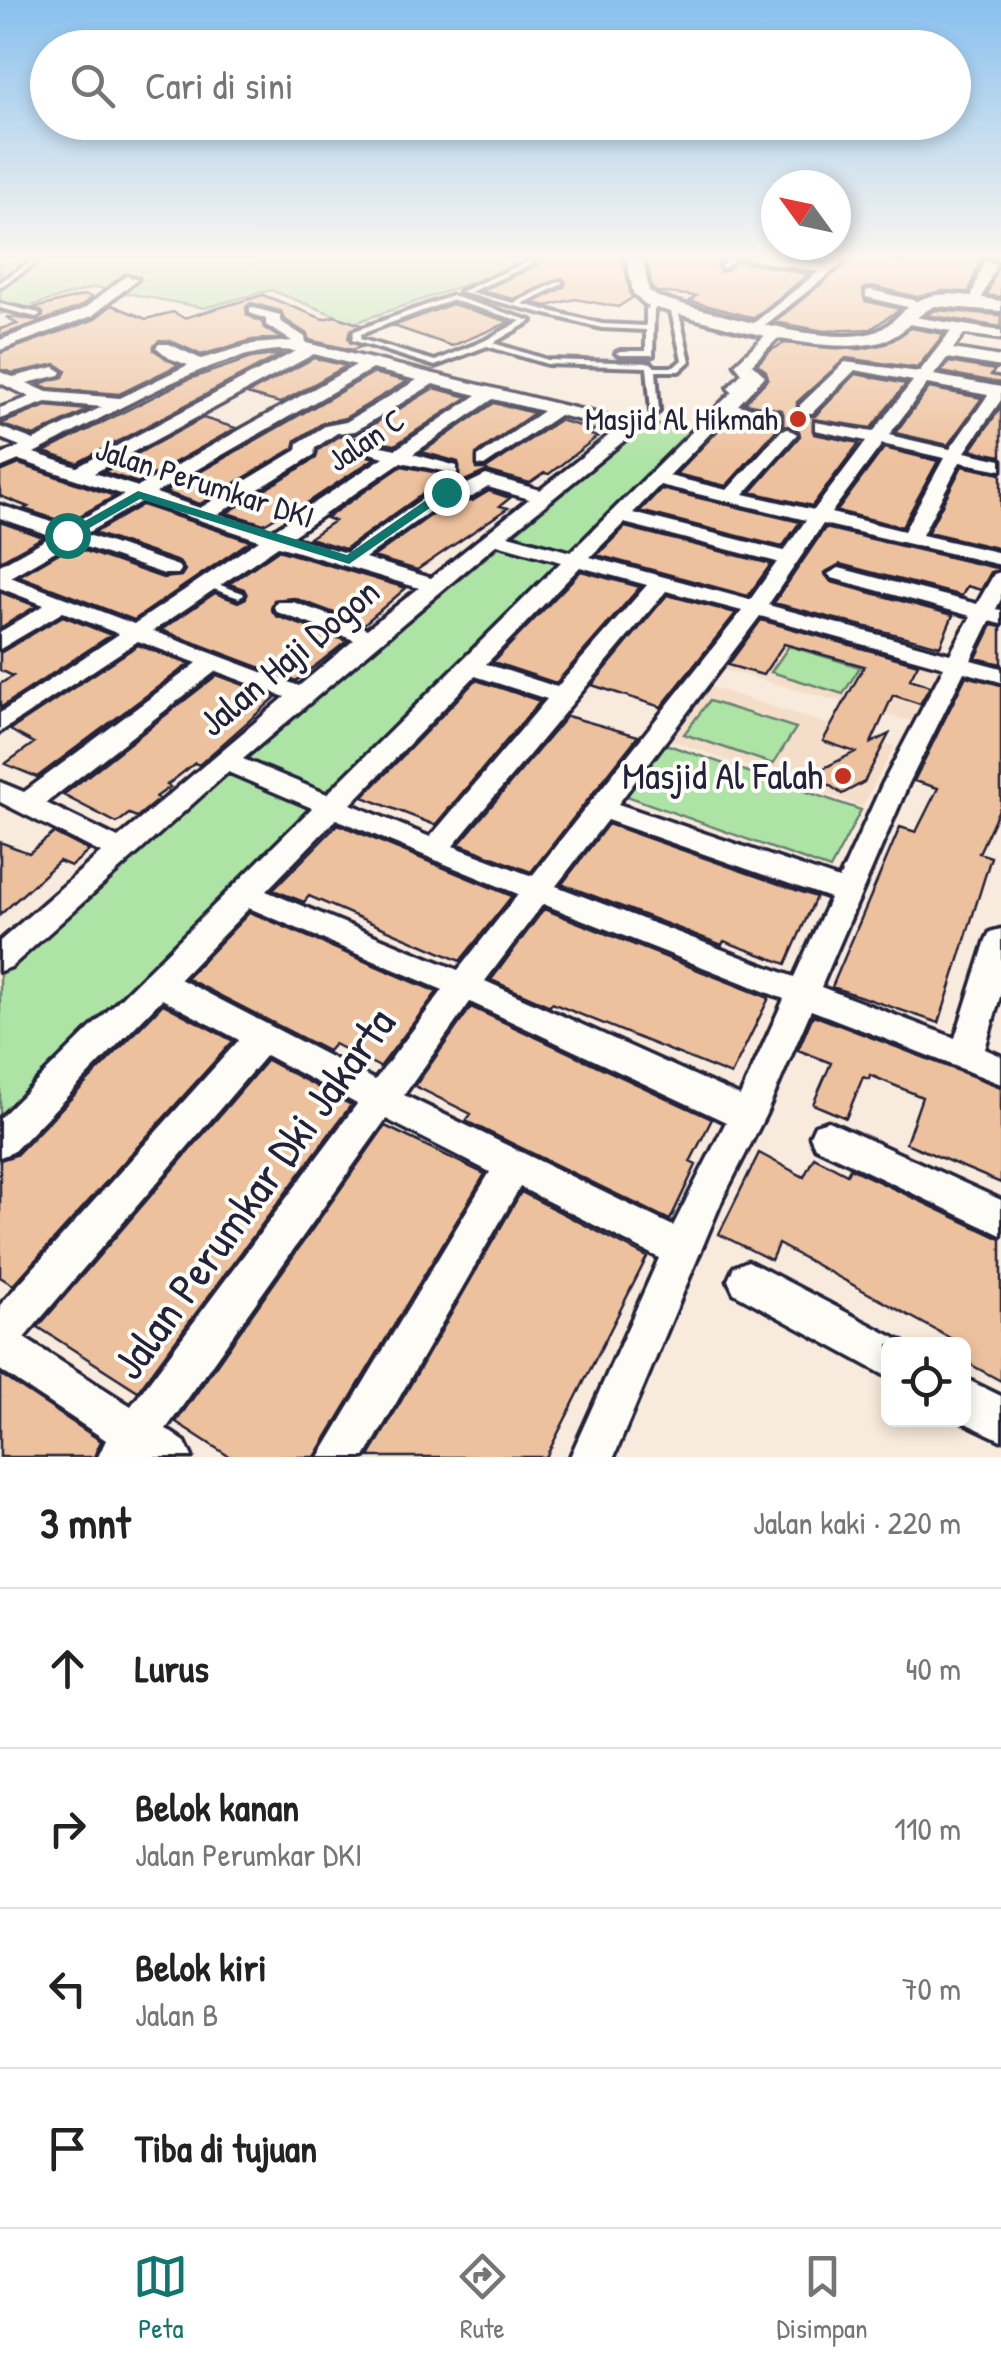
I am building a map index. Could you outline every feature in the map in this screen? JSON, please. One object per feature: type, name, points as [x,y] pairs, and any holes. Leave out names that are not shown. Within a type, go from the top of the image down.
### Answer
[{"type":"street","points":[[0,345],[60,323]]},
{"type":"street","points":[[90,323],[100,326]]},
{"type":"street","points":[[78,474],[200,402],[304,347],[300,340],[273,323]]},
{"type":"street","points":[[751,323],[866,340],[892,332],[902,323]]},
{"type":"street","points":[[945,323],[1001,335]]},
{"type":"street","name":"Jalan Perumkar Dki Jakarta","points":[[127,1446],[536,888],[755,608],[960,328]]},
{"type":"street","points":[[0,1141],[656,480],[754,375],[742,364],[780,329]]},
{"type":"street","points":[[164,347],[174,355],[202,364]]},
{"type":"street","name":"Jalan Haji Dogon","points":[[0,960],[119,850],[432,585],[630,427],[304,347],[236,351],[148,388],[17,455]]},
{"type":"street","points":[[941,352],[1001,362]]},
{"type":"street","points":[[0,578],[67,535],[370,363]]},
{"type":"street","points":[[806,409],[852,365],[1000,392],[956,456],[911,537]]},
{"type":"street","points":[[6,380],[54,372]]},
{"type":"street","points":[[202,515],[306,453],[304,447],[320,436],[340,426],[349,427],[431,378]]},
{"type":"street","points":[[6,380],[44,396],[120,403]]},
{"type":"street","points":[[148,388],[172,395]]},
{"type":"street","name":"Jalan C","points":[[0,724],[492,392]]},
{"type":"street","points":[[0,414],[44,396]]},
{"type":"street","points":[[722,407],[776,418]]},
{"type":"street","points":[[349,560],[443,492],[466,493],[485,471],[558,408]]},
{"type":"street","points":[[266,421],[320,436]]},
{"type":"street","points":[[821,426],[1001,465]]},
{"type":"street","name":"Jalan Perumkar DKI","points":[[0,432],[17,455],[432,585]]},
{"type":"street","points":[[731,497],[788,434]]},
{"type":"street","points":[[358,444],[452,470]]},
{"type":"street","points":[[485,471],[543,497]]},
{"type":"street","points":[[656,480],[1001,560]]},
{"type":"street","points":[[2,514],[172,570]]},
{"type":"street","points":[[621,516],[790,559]]},
{"type":"street","points":[[493,537],[1001,675]]},
{"type":"street","points":[[840,574],[992,614]]},
{"type":"street","points":[[0,578],[60,606],[302,695]]},
{"type":"street","points":[[592,1457],[708,1190],[748,1116],[847,893],[956,664],[992,614],[1001,578]]},
{"type":"street","points":[[435,850],[662,582]]},
{"type":"street","points":[[0,642],[60,606]]},
{"type":"street","points":[[285,607],[370,638]]},
{"type":"street","points":[[26,804],[213,662]]},
{"type":"street","points":[[470,667],[562,696]]},
{"type":"street","points":[[225,761],[435,850],[802,996],[1001,1070]]},
{"type":"street","points":[[0,791],[119,850]]},
{"type":"street","points":[[602,808],[847,893]]},
{"type":"street","points":[[246,895],[464,986],[748,1116]]},
{"type":"street","points":[[966,1056],[1001,940]]},
{"type":"street","points":[[158,982],[381,1100],[682,1250]]},
{"type":"street","points":[[0,1334],[262,1036]]},
{"type":"street","points":[[828,1136],[1001,1218]]},
{"type":"street","points":[[342,1457],[514,1166]]},
{"type":"street","points":[[748,1280],[881,1354]]},
{"type":"street","points":[[0,1346],[127,1446],[170,1457]]},
{"type":"street","points":[[971,1402],[1001,1419]]},
{"type":"lane","points":[[384,323],[357,333],[356,340],[426,363],[443,362],[524,323]]},
{"type":"lane","points":[[590,323],[648,328]]},
{"type":"lane","points":[[649,323],[655,411]]},
{"type":"lane","points":[[487,343],[546,362],[676,369],[686,362],[672,323]]},
{"type":"lane","points":[[620,352],[650,353]]},
{"type":"lane","points":[[208,584],[239,595]]},
{"type":"shaded area","points":[[758,613],[944,666],[917,723],[718,668]]},
{"type":"shaded area","points":[[702,684],[895,746],[862,807],[661,737]]},
{"type":"green space","points":[[648,423],[692,431],[0,1120],[0,974],[137,847]]},
{"type":"green space","points":[[789,646],[860,667],[843,694],[771,672]]},
{"type":"green space","points":[[709,701],[796,728],[773,764],[684,734]]},
{"type":"green space","points":[[662,743],[861,810],[830,869],[624,795]]},
{"type":"building","points":[[36,323],[0,336],[0,329]]},
{"type":"building","points":[[85,323],[262,323],[280,338],[252,340],[201,355],[171,341],[159,340],[154,350],[178,365],[119,394],[48,388],[38,384],[63,377],[66,371],[56,364],[13,373],[0,369],[0,353]]},
{"type":"building","points":[[290,323],[355,323],[361,325],[350,330],[348,339],[361,347],[352,350],[309,340],[307,334]]},
{"type":"building","points":[[401,323],[508,323],[452,346],[393,326]]},
{"type":"building","points":[[780,323],[880,323],[871,329],[824,331]]},
{"type":"building","points":[[911,328],[944,334],[917,368],[846,358],[797,402],[797,416],[815,416],[856,374],[906,384],[871,428],[813,419],[814,434],[859,443],[812,506],[751,492],[800,436],[790,426],[779,427],[726,486],[676,474],[730,418],[783,425],[782,410],[745,403],[768,379],[766,371],[757,364],[771,350],[785,343],[860,349],[885,344]]},
{"type":"building","points":[[282,354],[77,463],[44,452],[189,379],[251,358]]},
{"type":"building","points":[[314,358],[346,366],[280,403],[247,394]]},
{"type":"building","points":[[949,362],[995,370],[991,375],[1001,377],[1001,383],[941,372]]},
{"type":"building","points":[[373,373],[407,381],[345,418],[323,423],[296,440],[294,448],[200,504],[165,492]]},
{"type":"building","points":[[434,388],[468,397],[395,445],[350,437],[349,450],[375,458],[298,509],[292,507],[264,524],[227,513],[316,458],[318,450],[338,437],[357,434]]},
{"type":"building","points":[[929,388],[982,398],[948,445],[895,433]]},
{"type":"building","points":[[494,403],[534,413],[476,454],[477,469],[486,469],[559,420],[594,430],[588,434],[597,437],[549,474],[544,473],[530,483],[487,471],[460,483],[434,486],[345,549],[309,538],[334,521],[326,518],[402,466],[459,477],[458,462],[422,452]]},
{"type":"building","points":[[46,406],[88,410],[34,436],[0,424]]},
{"type":"building","points":[[1001,407],[1001,456],[971,450]]},
{"type":"building","points":[[203,418],[236,428],[138,483],[104,472]]},
{"type":"building","points":[[884,448],[938,461],[902,527],[837,511]]},
{"type":"building","points":[[19,464],[115,496],[67,523],[24,509],[28,507],[0,496],[0,472]]},
{"type":"building","points":[[962,466],[1001,474],[1001,549],[928,532]]},
{"type":"building","points":[[661,489],[800,522],[782,547],[640,511]]},
{"type":"building","points":[[489,491],[510,498],[500,506],[508,508],[417,570],[373,557],[448,503],[472,501]]},
{"type":"building","points":[[142,505],[250,541],[134,620],[19,576],[71,546],[163,578],[181,576],[185,570],[179,562],[94,533]]},
{"type":"building","points":[[0,522],[43,537],[0,561]]},
{"type":"building","points":[[625,527],[771,564],[748,596],[597,555]]},
{"type":"building","points":[[825,528],[1000,569],[991,572],[981,590],[967,586],[962,596],[840,564],[824,573],[831,582],[953,615],[940,646],[774,603]]},
{"type":"building","points":[[278,550],[406,588],[364,624],[294,598],[274,600],[271,609],[276,616],[347,641],[296,681],[161,630],[215,593],[238,602],[246,598],[244,589],[229,584]]},
{"type":"building","points":[[581,571],[640,587],[556,683],[493,662]]},
{"type":"building","points":[[0,592],[36,606],[0,628]]},
{"type":"building","points":[[667,595],[736,613],[661,707],[592,685]]},
{"type":"building","points":[[63,616],[111,635],[0,708],[0,684],[13,676],[0,670],[0,653]]},
{"type":"building","points":[[761,620],[918,664],[910,679],[930,686],[920,704],[893,695],[871,743],[889,734],[864,782],[842,794],[813,774],[855,752],[823,741],[864,666],[784,644],[763,675],[728,665]]},
{"type":"building","points":[[992,625],[1001,627],[1001,664],[976,658]]},
{"type":"building","points":[[138,645],[189,664],[37,777],[5,764],[34,743],[10,730]]},
{"type":"building","points":[[217,675],[276,697],[199,765],[195,763],[167,785],[170,787],[156,797],[159,799],[137,817],[129,814],[117,823],[63,795]]},
{"type":"building","points":[[966,676],[1001,685],[1001,805],[979,853],[991,857],[939,1023],[832,987],[900,827],[916,832],[938,788],[914,781]]},
{"type":"building","points":[[476,680],[540,701],[435,825],[363,797]]},
{"type":"building","points":[[567,716],[638,736],[531,872],[459,844]]},
{"type":"building","points":[[338,824],[512,896],[460,961],[309,896],[304,902],[273,890]]},
{"type":"building","points":[[608,824],[816,897],[786,964],[724,941],[722,945],[562,884]]},
{"type":"building","points":[[54,833],[89,851],[71,866],[59,861],[0,915],[0,842],[29,853]]},
{"type":"building","points":[[544,909],[769,998],[731,1075],[491,980]]},
{"type":"building","points":[[250,912],[437,992],[380,1067],[334,1044],[328,1051],[186,978]]},
{"type":"building","points":[[163,1004],[233,1041],[13,1285],[0,1277],[0,1160],[16,1155]]},
{"type":"building","points":[[471,1007],[712,1119],[690,1162],[696,1165],[670,1220],[466,1121],[471,1114],[415,1086]]},
{"type":"building","points":[[813,1015],[1001,1087],[1001,1183],[906,1143],[922,1097],[870,1075],[869,1079],[863,1077],[846,1118],[813,1104],[831,1063],[798,1050]]},
{"type":"building","points":[[267,1060],[351,1105],[138,1391],[38,1327]]},
{"type":"building","points":[[385,1126],[485,1174],[315,1457],[230,1457],[176,1422]]},
{"type":"building","points":[[759,1153],[804,1177],[814,1157],[847,1174],[850,1168],[1001,1239],[1001,1381],[971,1365],[971,1337],[948,1337],[778,1244],[771,1260],[719,1234]]},
{"type":"building","points":[[521,1192],[647,1257],[546,1457],[369,1457]]},
{"type":"building","points":[[0,1374],[101,1441],[94,1457],[0,1457]]},
{"type":"place","name":"Masjid Al Hikmah","points":[[798,419]]},
{"type":"place","name":"Masjid Al Falah","points":[[843,776]]},
{"type":"route","points":[[67,535],[138,495],[349,560],[446,492]]}]
